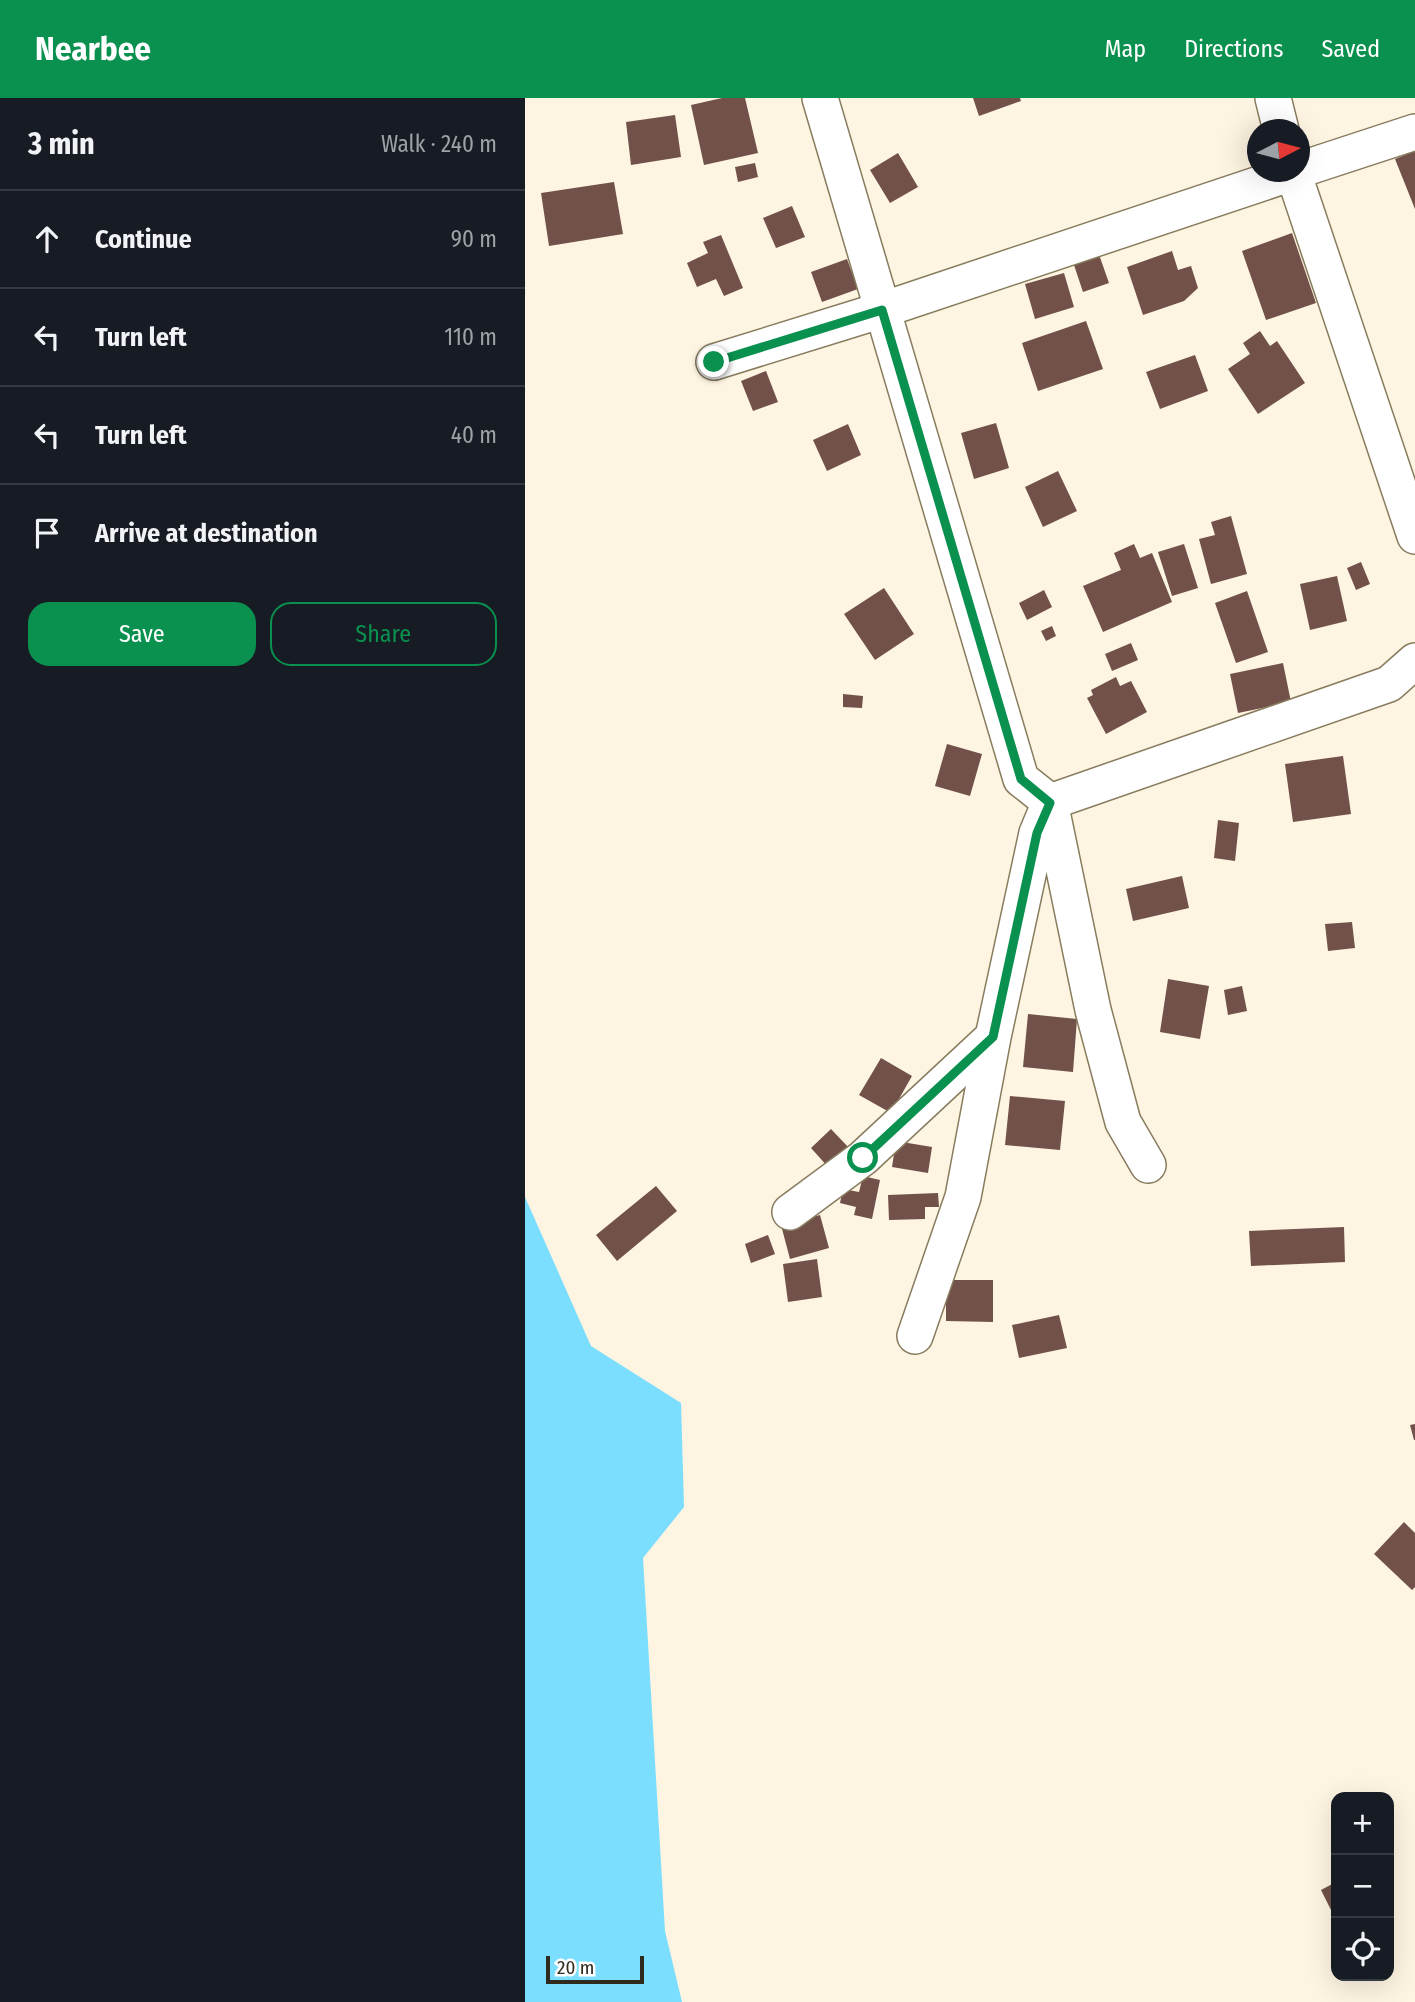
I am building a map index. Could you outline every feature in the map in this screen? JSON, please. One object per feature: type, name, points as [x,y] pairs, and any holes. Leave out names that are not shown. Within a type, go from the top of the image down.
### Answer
[{"type":"street","points":[[820,98],[1021,779],[1050,803],[1093,1010],[1123,1122],[1148,1165]]},
{"type":"street","points":[[1273,98],[1278,119]]},
{"type":"street","points":[[1310,166],[1415,132]]},
{"type":"street","points":[[714,362],[882,310],[1262,182]]},
{"type":"street","points":[[1299,182],[1415,536]]},
{"type":"street","points":[[915,1336],[963,1197],[993,1037],[1037,833],[1050,803],[1389,684],[1415,661]]},
{"type":"street","points":[[790,1212],[863,1158],[993,1037]]},
{"type":"water","points":[[525,1197],[591,1346],[681,1403],[684,1507],[643,1558],[665,1931],[682,2002],[525,2002]]},
{"type":"building","points":[[722,98],[745,98],[758,153],[704,165],[691,105]]},
{"type":"building","points":[[973,98],[1020,98],[1021,101],[979,116]]},
{"type":"building","points":[[675,115],[681,157],[631,165],[626,122]]},
{"type":"building","points":[[1415,151],[1415,209],[1395,159]]},
{"type":"building","points":[[898,153],[918,187],[890,203],[870,170]]},
{"type":"building","points":[[755,163],[758,177],[738,182],[735,167]]},
{"type":"building","points":[[614,182],[623,234],[549,246],[541,193]]},
{"type":"building","points":[[792,206],[805,237],[776,248],[763,218]]},
{"type":"building","points":[[1292,233],[1316,303],[1266,320],[1242,251]]},
{"type":"building","points":[[721,235],[743,288],[724,296],[716,279],[697,287],[687,263],[708,253],[703,242]]},
{"type":"building","points":[[1096,246],[1109,283],[1083,292],[1071,256]]},
{"type":"building","points":[[1172,251],[1178,270],[1191,266],[1198,288],[1184,301],[1143,315],[1127,267]]},
{"type":"building","points":[[847,259],[858,289],[822,302],[811,272]]},
{"type":"building","points":[[1064,273],[1074,307],[1035,319],[1025,284]]},
{"type":"building","points":[[1086,321],[1103,369],[1038,391],[1022,343]]},
{"type":"building","points":[[1260,331],[1270,346],[1277,341],[1305,383],[1258,414],[1228,369],[1250,354],[1243,343]]},
{"type":"building","points":[[1195,355],[1208,391],[1160,409],[1146,372]]},
{"type":"building","points":[[766,371],[778,402],[753,411],[741,381]]},
{"type":"building","points":[[996,423],[1009,468],[974,479],[961,433]]},
{"type":"building","points":[[848,424],[861,455],[827,471],[813,440]]},
{"type":"building","points":[[1058,471],[1077,511],[1043,527],[1025,487]]},
{"type":"building","points":[[1231,516],[1247,574],[1211,584],[1199,539],[1215,535],[1211,522]]},
{"type":"building","points":[[1134,544],[1140,558],[1152,553],[1172,602],[1103,632],[1083,586],[1121,570],[1114,553]]},
{"type":"building","points":[[1184,544],[1198,588],[1172,596],[1158,552]]},
{"type":"building","points":[[1361,562],[1370,584],[1356,590],[1347,568]]},
{"type":"building","points":[[1337,576],[1347,621],[1310,630],[1300,584]]},
{"type":"building","points":[[884,588],[914,634],[875,660],[844,614]]},
{"type":"building","points":[[1044,590],[1052,607],[1027,620],[1019,603]]},
{"type":"building","points":[[1247,591],[1268,652],[1236,663],[1215,603]]},
{"type":"building","points":[[1052,626],[1056,636],[1046,641],[1041,631]]},
{"type":"building","points":[[1131,643],[1138,660],[1112,671],[1105,654]]},
{"type":"building","points":[[1283,663],[1291,702],[1238,713],[1230,674]]},
{"type":"building","points":[[1116,677],[1120,686],[1131,681],[1147,712],[1106,734],[1087,698],[1093,695],[1091,690]]},
{"type":"building","points":[[843,694],[863,696],[862,708],[843,707]]},
{"type":"building","points":[[947,744],[982,754],[970,796],[935,786]]},
{"type":"building","points":[[1343,756],[1351,814],[1293,822],[1285,764]]},
{"type":"building","points":[[1218,820],[1239,823],[1235,861],[1214,858]]},
{"type":"building","points":[[1182,876],[1189,908],[1133,921],[1126,889]]},
{"type":"building","points":[[1352,922],[1355,948],[1328,951],[1325,924]]},
{"type":"building","points":[[1168,979],[1209,986],[1200,1039],[1160,1032]]},
{"type":"building","points":[[1242,986],[1247,1011],[1228,1015],[1224,990]]},
{"type":"building","points":[[1028,1014],[1077,1019],[1073,1072],[1023,1067]]},
{"type":"building","points":[[881,1058],[912,1076],[891,1113],[859,1095]]},
{"type":"building","points":[[1010,1096],[1065,1101],[1060,1150],[1005,1145]]},
{"type":"building","points":[[831,1129],[850,1149],[829,1168],[811,1148]]},
{"type":"building","points":[[896,1141],[932,1147],[928,1173],[892,1167]]},
{"type":"building","points":[[863,1176],[880,1180],[872,1219],[854,1215],[856,1207],[840,1203],[843,1189],[859,1192]]},
{"type":"building","points":[[656,1186],[677,1211],[617,1261],[596,1235]]},
{"type":"building","points":[[938,1193],[939,1207],[925,1207],[925,1219],[889,1220],[888,1195]]},
{"type":"building","points":[[820,1215],[829,1248],[790,1259],[781,1225]]},
{"type":"building","points":[[1344,1227],[1345,1262],[1251,1266],[1249,1231]]},
{"type":"building","points":[[768,1235],[775,1254],[751,1263],[745,1244]]},
{"type":"building","points":[[817,1259],[822,1297],[788,1302],[783,1264]]},
{"type":"building","points":[[946,1280],[993,1280],[993,1322],[946,1321]]},
{"type":"building","points":[[1059,1315],[1067,1348],[1019,1358],[1012,1325]]},
{"type":"building","points":[[1415,1424],[1415,1440],[1414,1440],[1410,1425]]},
{"type":"building","points":[[1404,1522],[1415,1533],[1415,1587],[1412,1590],[1374,1554]]},
{"type":"building","points":[[1331,1885],[1331,1910],[1321,1890]]},
{"type":"route","points":[[714,362],[882,310],[1021,779],[1050,803],[1037,833],[993,1037],[863,1158]]}]
